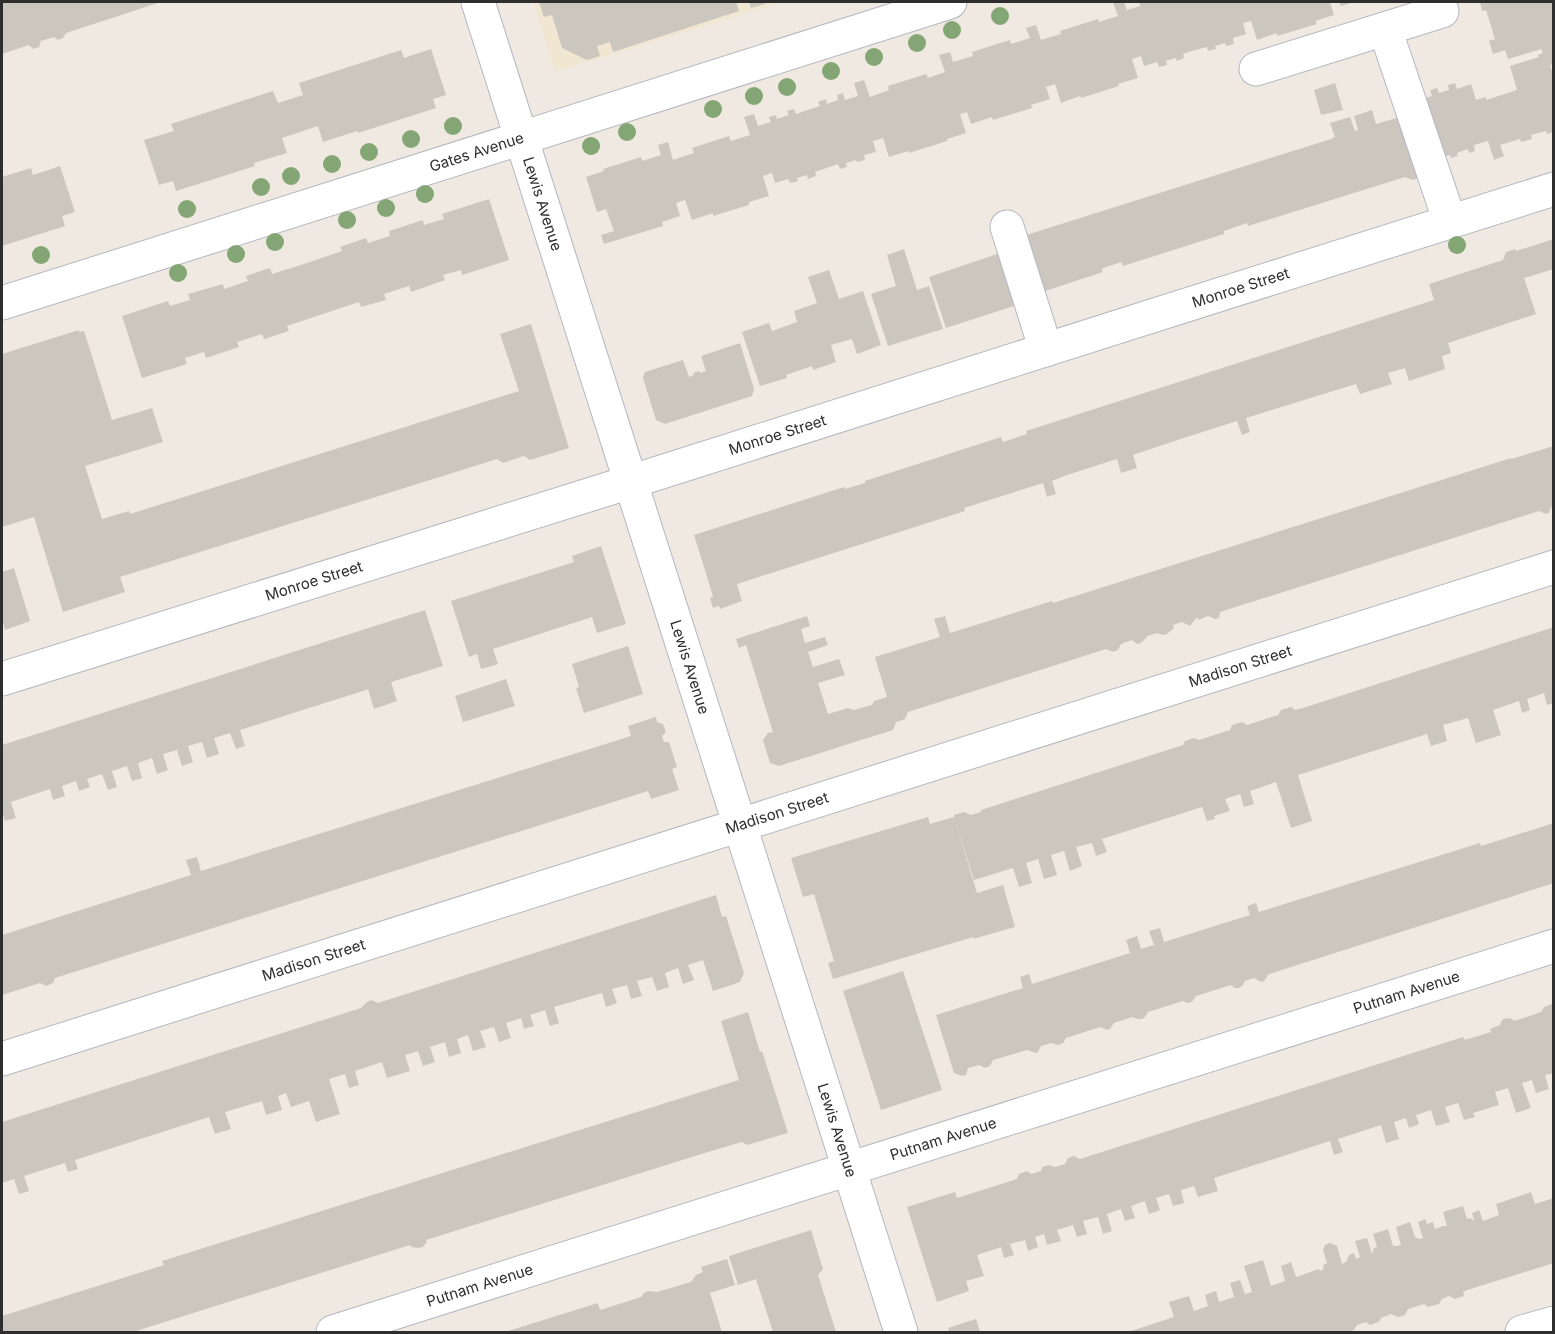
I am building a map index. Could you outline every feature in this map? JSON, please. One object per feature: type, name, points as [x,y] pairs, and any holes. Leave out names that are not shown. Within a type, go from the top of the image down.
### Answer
[{"type":"street","name":"Lewis Avenue","points":[[478,2],[901,1332]]},
{"type":"street","name":"Gates Avenue","points":[[2,303],[950,2]]},
{"type":"street","points":[[1256,69],[1442,11]]},
{"type":"street","points":[[1385,29],[1450,222]]},
{"type":"street","name":"Monroe Street","points":[[2,679],[1554,189]]},
{"type":"street","points":[[1007,227],[1046,350]]},
{"type":"street","name":"Madison Street","points":[[2,1059],[1554,567]]},
{"type":"street","name":"Putnam Avenue","points":[[333,1332],[1554,946]]},
{"type":"street","points":[[1522,1332],[1554,1323]]},
{"type":"shaded area","points":[[533,2],[783,2],[555,72]]},
{"type":"building","points":[[2,2],[161,2],[66,33],[58,40],[54,37],[41,41],[39,47],[33,49],[29,45],[2,54]]},
{"type":"building","points":[[539,2],[736,2],[739,11],[613,52],[610,42],[597,46],[600,56],[587,60],[562,48],[552,15],[544,17]]},
{"type":"building","points":[[749,2],[766,2],[751,8]]},
{"type":"building","points":[[1113,2],[1124,2],[1127,10],[1140,6],[1139,2],[1330,2],[1334,15],[1315,21],[1317,24],[1257,40],[1251,21],[1243,23],[1246,34],[1233,38],[1234,44],[1226,46],[1225,43],[1208,51],[1207,47],[1195,50],[1183,54],[1184,58],[1177,61],[1176,58],[1166,61],[1167,65],[1159,67],[1157,62],[1144,66],[1141,56],[1132,59],[1138,78],[1118,84],[1119,86],[1061,103],[1055,84],[1046,87],[1050,99],[1031,105],[1032,108],[971,124],[967,112],[960,114],[966,133],[947,139],[947,141],[889,157],[883,138],[873,141],[876,152],[864,155],[865,160],[846,163],[847,167],[840,169],[838,164],[815,172],[816,176],[808,179],[807,175],[790,183],[788,179],[775,183],[772,173],[763,176],[769,196],[749,202],[749,205],[692,220],[685,200],[676,203],[680,216],[662,222],[663,226],[604,244],[601,235],[614,231],[606,209],[597,212],[586,177],[641,157],[642,161],[661,155],[658,145],[668,142],[673,160],[694,153],[692,148],[729,136],[731,141],[750,135],[744,117],[754,114],[758,126],[771,122],[769,117],[776,115],[777,119],[789,115],[787,111],[794,109],[796,114],[820,106],[818,102],[826,99],[827,104],[838,100],[837,95],[843,93],[845,100],[858,96],[854,83],[864,80],[870,97],[889,90],[888,86],[926,74],[928,78],[945,72],[939,55],[950,52],[953,62],[973,56],[972,52],[1010,40],[1011,44],[1030,38],[1026,28],[1036,25],[1041,40],[1061,34],[1060,31],[1098,19],[1099,22],[1118,16]]},
{"type":"building","points":[[1339,2],[1354,2],[1341,6]]},
{"type":"building","points":[[1480,2],[1554,2],[1554,64],[1550,65],[1554,77],[1554,132],[1547,134],[1546,131],[1531,135],[1532,139],[1521,142],[1520,139],[1500,145],[1504,156],[1494,160],[1488,141],[1474,145],[1475,151],[1469,153],[1468,149],[1457,153],[1458,156],[1451,158],[1450,155],[1439,158],[1420,99],[1432,96],[1430,90],[1437,88],[1439,93],[1449,90],[1448,85],[1455,83],[1457,89],[1471,84],[1476,100],[1486,97],[1486,100],[1517,90],[1510,66],[1539,57],[1538,55],[1543,53],[1541,49],[1508,59],[1505,50],[1493,54],[1489,41],[1495,39],[1486,10],[1482,11]]},
{"type":"building","points":[[431,49],[446,95],[433,99],[436,108],[323,142],[318,126],[282,138],[287,153],[254,163],[255,166],[176,191],[173,181],[159,185],[144,140],[174,131],[171,124],[273,91],[278,103],[303,95],[299,83],[401,50],[404,58]]},
{"type":"building","points":[[1335,83],[1343,110],[1321,115],[1314,90]]},
{"type":"building","points":[[1372,110],[1376,124],[1403,116],[1422,176],[1413,180],[1405,177],[1248,226],[1247,223],[1224,231],[1224,234],[1123,266],[1121,262],[1101,269],[1103,272],[1039,293],[1020,237],[1331,139],[1335,137],[1330,123],[1350,117],[1355,131],[1358,130],[1354,116]]},
{"type":"building","points":[[60,166],[75,212],[62,216],[65,226],[2,246],[2,177],[31,168],[33,175]]},
{"type":"building","points":[[489,199],[509,260],[462,275],[461,270],[443,275],[445,280],[411,292],[409,286],[384,294],[386,300],[361,307],[359,302],[287,326],[289,331],[264,339],[262,334],[237,342],[239,347],[206,358],[204,352],[185,358],[187,364],[142,378],[122,316],[168,301],[170,306],[190,300],[188,294],[223,284],[224,289],[248,281],[246,276],[270,268],[272,274],[307,263],[342,251],[340,247],[366,238],[368,243],[390,236],[389,231],[423,220],[424,225],[444,219],[442,214]]},
{"type":"building","points":[[1554,239],[1554,269],[1524,278],[1536,314],[1448,343],[1451,353],[1442,356],[1445,369],[1409,381],[1405,368],[1388,373],[1392,384],[1360,394],[1356,384],[1246,418],[1250,432],[1242,435],[1237,421],[1133,455],[1137,468],[1121,473],[1117,459],[1067,475],[1052,481],[1056,494],[1047,497],[1043,483],[964,508],[965,511],[737,584],[742,601],[720,609],[719,606],[713,608],[710,598],[713,596],[694,535],[844,487],[845,489],[865,483],[865,481],[1001,437],[1003,442],[1027,434],[1026,431],[1434,300],[1429,284],[1503,260],[1506,252]]},
{"type":"building","points":[[904,249],[917,290],[929,286],[943,329],[888,346],[871,294],[896,286],[887,255]]},
{"type":"building","points":[[1000,253],[1017,305],[946,328],[929,277]]},
{"type":"building","points":[[829,270],[839,299],[863,291],[881,345],[857,354],[852,339],[831,345],[836,362],[813,370],[812,366],[786,375],[787,378],[760,386],[742,332],[769,323],[772,331],[797,322],[794,311],[817,303],[808,277]]},
{"type":"building","points":[[531,324],[569,448],[530,460],[524,456],[503,463],[497,459],[120,577],[125,592],[63,612],[34,517],[2,527],[2,354],[79,330],[79,332],[84,331],[112,420],[152,408],[163,442],[85,466],[102,519],[129,511],[130,514],[519,391],[500,334]]},
{"type":"building","points":[[740,343],[754,389],[752,396],[665,424],[656,420],[643,378],[645,372],[683,360],[689,377],[694,375],[693,373],[706,371],[701,356]]},
{"type":"building","points":[[1554,446],[1554,507],[1551,507],[1549,513],[1539,511],[1220,612],[1219,618],[1208,616],[1198,620],[1197,617],[1190,626],[1182,622],[1173,625],[1174,628],[1167,634],[1157,633],[1148,636],[1141,643],[1137,644],[1132,640],[1121,644],[1118,650],[1113,652],[1106,649],[908,712],[905,719],[896,722],[893,730],[779,766],[770,763],[763,740],[768,733],[773,732],[746,645],[739,648],[736,639],[807,616],[810,626],[801,629],[805,643],[825,637],[828,645],[808,652],[813,667],[839,659],[845,675],[818,683],[828,714],[848,708],[854,710],[872,705],[874,701],[887,697],[875,657],[940,637],[934,619],[945,616],[950,633],[1052,601],[1053,603]]},
{"type":"building","points":[[601,546],[626,624],[597,633],[592,617],[493,649],[498,664],[481,669],[477,654],[469,657],[451,601],[574,562],[572,556]]},
{"type":"building","points":[[14,568],[30,621],[5,630],[2,619],[2,572]]},
{"type":"building","points":[[425,610],[443,666],[391,682],[397,701],[374,709],[368,689],[240,730],[245,746],[236,749],[230,733],[214,738],[219,754],[207,758],[202,742],[188,746],[193,762],[182,766],[177,750],[163,754],[168,770],[157,774],[152,758],[138,763],[142,778],[132,781],[127,766],[112,771],[117,787],[108,790],[102,774],[87,779],[90,787],[79,791],[76,781],[62,786],[65,796],[53,800],[50,789],[11,802],[16,818],[5,821],[2,812],[2,745]]},
{"type":"building","points":[[1554,627],[1554,703],[1547,705],[1544,693],[1527,699],[1530,710],[1522,713],[1519,701],[1493,710],[1501,735],[1476,743],[1468,718],[1443,725],[1447,741],[1431,746],[1427,734],[1298,775],[1312,821],[1291,828],[1276,782],[1250,791],[1254,804],[1244,807],[1240,794],[1225,799],[1230,811],[1214,816],[1215,819],[1207,821],[1202,807],[1102,839],[1107,852],[1096,856],[1092,843],[1076,847],[1082,866],[1070,871],[1064,851],[1051,855],[1057,875],[1044,879],[1038,859],[1026,863],[1032,883],[1019,887],[1013,868],[974,880],[955,820],[977,893],[1003,885],[1015,927],[973,939],[973,937],[833,979],[828,963],[834,961],[814,894],[803,897],[791,858],[928,817],[930,824],[964,812],[971,815],[981,812],[981,810],[1183,745],[1185,741],[1194,738],[1199,740],[1230,730],[1232,725],[1242,722],[1247,725],[1278,715],[1281,710],[1291,707],[1295,710],[1303,708]]},
{"type":"building","points":[[628,646],[643,694],[584,713],[576,688],[579,687],[572,664]]},
{"type":"building","points":[[506,679],[515,706],[463,722],[455,696]]},
{"type":"building","points":[[656,717],[657,722],[663,724],[666,732],[662,736],[664,742],[669,742],[677,767],[672,769],[679,790],[651,799],[648,791],[55,978],[53,983],[46,986],[40,983],[2,995],[2,935],[191,875],[186,860],[197,857],[201,871],[631,736],[628,726]]},
{"type":"building","points":[[1554,823],[1554,883],[1269,974],[1261,982],[1254,978],[1245,981],[1239,988],[1231,985],[1196,996],[1192,1002],[1183,1001],[1148,1012],[1142,1019],[1132,1017],[1114,1023],[1107,1030],[1100,1027],[1066,1038],[1058,1045],[1051,1043],[1041,1046],[1036,1053],[1027,1050],[993,1060],[990,1066],[985,1068],[979,1065],[968,1068],[966,1075],[954,1073],[936,1015],[1023,988],[1020,977],[1029,974],[1032,984],[1130,953],[1126,940],[1137,936],[1141,949],[1154,945],[1149,931],[1160,928],[1164,942],[1250,915],[1247,906],[1256,903],[1259,912],[1480,843],[1481,846]]},
{"type":"building","points":[[716,895],[722,917],[726,916],[744,973],[740,982],[713,991],[703,960],[688,965],[694,980],[683,984],[678,968],[665,973],[669,987],[657,991],[652,977],[637,981],[642,996],[631,999],[627,985],[612,989],[617,1003],[606,1007],[602,993],[554,1007],[559,1023],[550,1026],[545,1010],[530,1015],[534,1026],[524,1029],[521,1018],[506,1023],[511,1038],[499,1042],[494,1027],[480,1031],[486,1047],[473,1051],[468,1035],[457,1039],[461,1053],[449,1057],[445,1042],[430,1047],[435,1062],[423,1066],[418,1051],[405,1055],[410,1071],[387,1078],[382,1062],[355,1071],[359,1085],[349,1088],[345,1074],[329,1079],[340,1114],[316,1122],[309,1101],[291,1107],[286,1093],[278,1096],[282,1110],[266,1115],[262,1101],[225,1112],[231,1129],[215,1134],[209,1117],[75,1160],[78,1169],[68,1172],[65,1163],[24,1176],[29,1191],[19,1194],[14,1179],[2,1183],[2,1122],[361,1008],[371,1000],[378,1003]]},
{"type":"building","points":[[903,971],[942,1090],[881,1110],[843,991]]},
{"type":"building","points":[[1554,1005],[1554,1073],[1545,1075],[1549,1089],[1536,1093],[1532,1080],[1522,1083],[1531,1108],[1516,1113],[1508,1088],[1495,1092],[1499,1105],[1473,1113],[1475,1117],[1464,1120],[1458,1103],[1445,1107],[1450,1122],[1436,1126],[1431,1110],[1416,1115],[1419,1124],[1409,1128],[1406,1118],[1394,1122],[1399,1139],[1386,1143],[1381,1125],[1338,1139],[1343,1152],[1334,1155],[1330,1141],[1214,1178],[1218,1191],[1198,1197],[1194,1186],[1181,1190],[1184,1203],[1173,1206],[1169,1194],[1156,1198],[1160,1210],[1149,1214],[1145,1201],[1131,1206],[1135,1218],[1125,1221],[1121,1209],[1107,1214],[1112,1231],[1103,1234],[1098,1217],[1083,1221],[1087,1234],[1077,1237],[1073,1225],[1057,1230],[1061,1241],[1047,1245],[1044,1234],[1035,1237],[1038,1247],[1028,1251],[1025,1240],[1010,1244],[1014,1255],[1004,1258],[1001,1247],[977,1255],[984,1276],[966,1281],[969,1291],[937,1302],[907,1207],[955,1192],[957,1198],[1017,1179],[1019,1174],[1027,1171],[1031,1174],[1041,1171],[1042,1167],[1065,1164],[1068,1158],[1074,1156],[1080,1159],[1463,1037],[1465,1040],[1491,1032],[1490,1029],[1500,1025],[1506,1018],[1514,1021],[1541,1012],[1544,1007]]},
{"type":"building","points":[[748,1012],[788,1133],[747,1145],[742,1142],[708,1152],[426,1240],[423,1247],[411,1247],[410,1245],[133,1332],[2,1332],[2,1316],[164,1265],[162,1261],[739,1080],[721,1021]]},
{"type":"building","points":[[1531,1192],[1535,1204],[1554,1198],[1554,1263],[1467,1290],[1463,1292],[1464,1296],[1455,1299],[1449,1296],[1442,1299],[1439,1304],[1428,1307],[1424,1304],[1408,1309],[1405,1315],[1398,1317],[1391,1314],[1370,1325],[1366,1322],[1357,1325],[1349,1332],[1128,1332],[1174,1317],[1169,1302],[1189,1296],[1194,1311],[1208,1306],[1205,1295],[1216,1291],[1219,1302],[1234,1297],[1230,1283],[1240,1280],[1245,1294],[1252,1292],[1244,1266],[1263,1260],[1271,1286],[1285,1281],[1281,1266],[1291,1262],[1296,1277],[1319,1269],[1323,1270],[1324,1264],[1327,1263],[1323,1250],[1325,1245],[1330,1243],[1337,1246],[1342,1264],[1346,1262],[1349,1255],[1354,1253],[1356,1259],[1360,1257],[1355,1241],[1367,1238],[1372,1254],[1374,1248],[1377,1247],[1373,1234],[1388,1229],[1393,1246],[1401,1245],[1396,1227],[1410,1222],[1415,1237],[1423,1238],[1418,1222],[1425,1219],[1427,1224],[1433,1222],[1435,1229],[1447,1226],[1443,1212],[1463,1206],[1467,1219],[1474,1221],[1472,1213],[1479,1210],[1483,1221],[1499,1215],[1496,1204]]},
{"type":"building","points":[[811,1230],[823,1269],[818,1275],[836,1332],[773,1332],[756,1279],[738,1285],[729,1256]]},
{"type":"building","points":[[727,1259],[735,1285],[710,1293],[722,1332],[505,1332],[598,1303],[600,1310],[641,1297],[645,1292],[657,1292],[691,1282],[696,1275],[703,1272],[701,1267]]},
{"type":"building","points":[[976,1319],[980,1332],[949,1332],[948,1328]]}]
